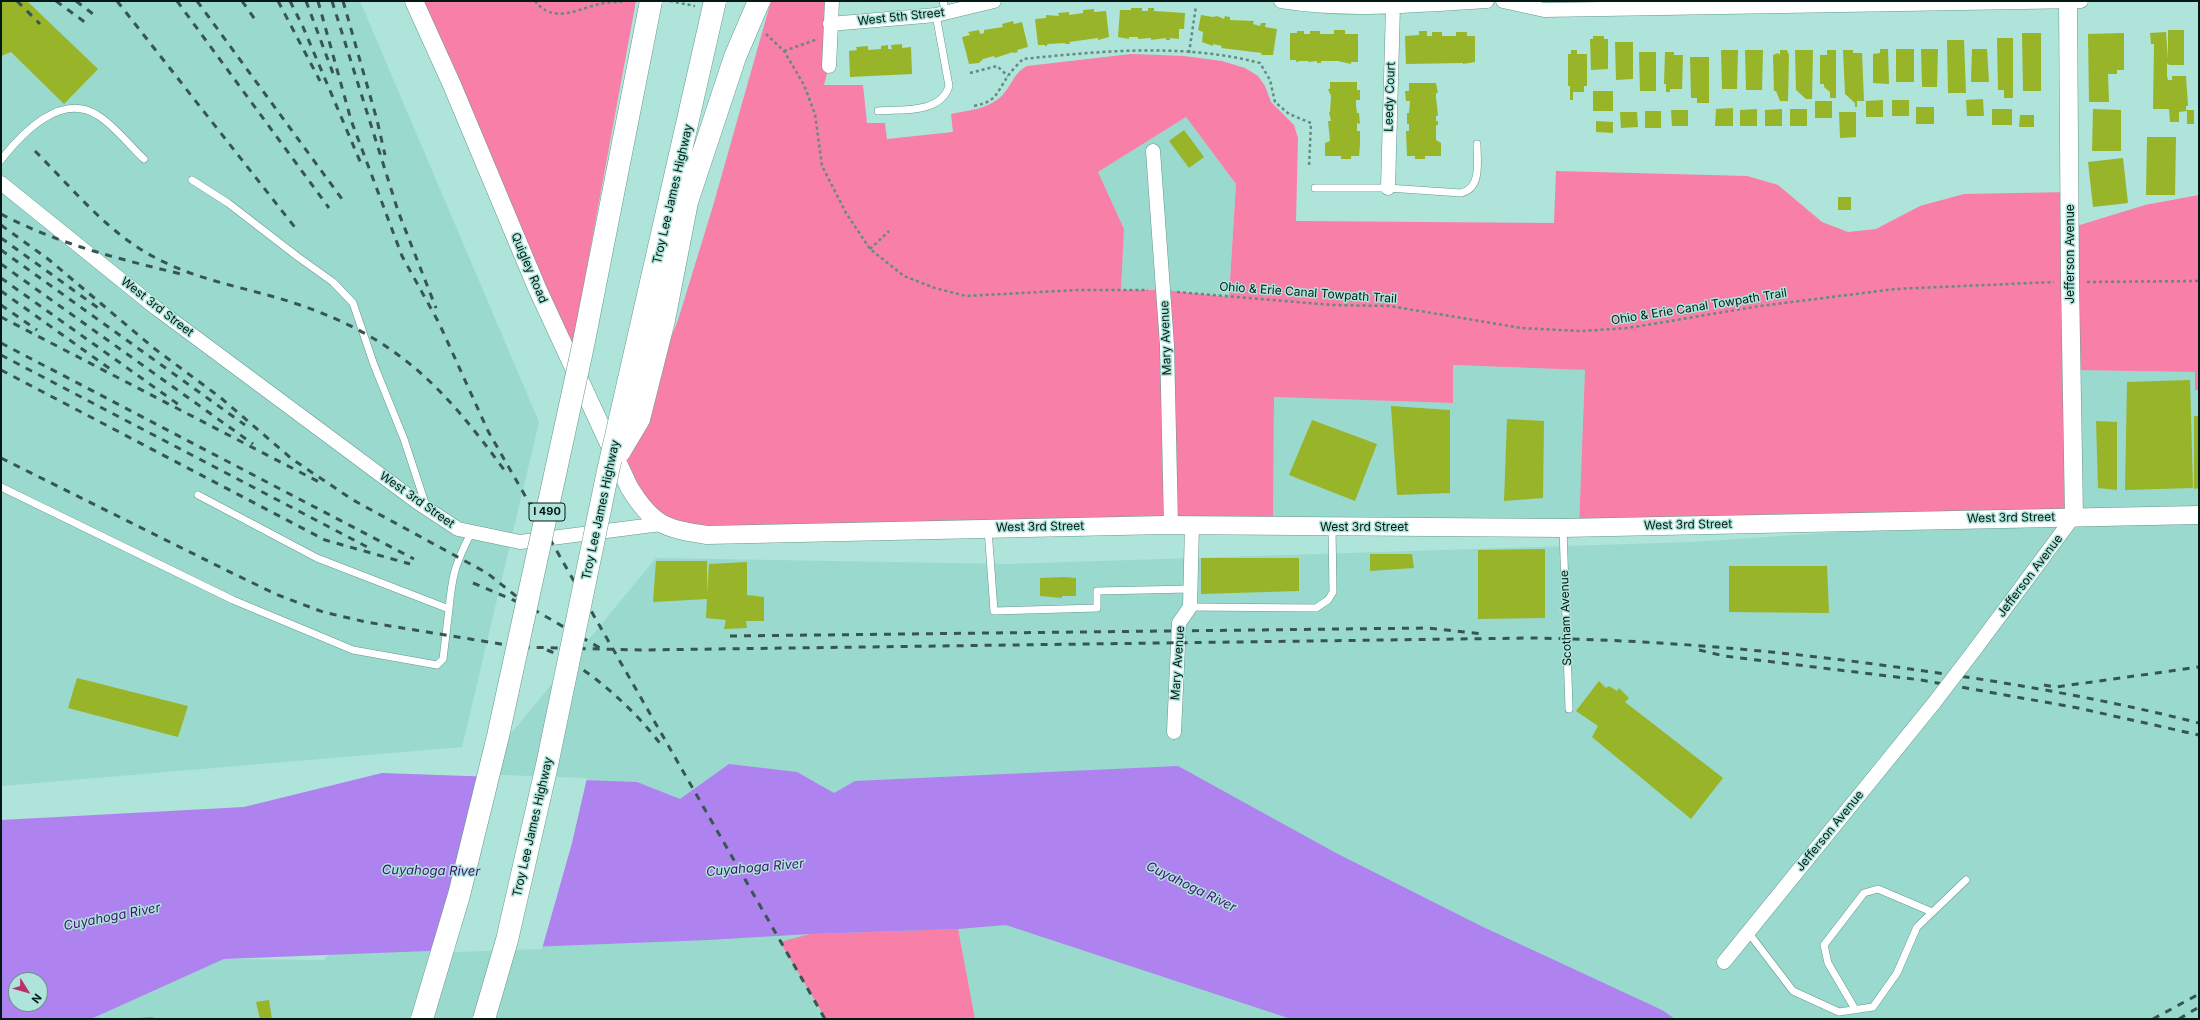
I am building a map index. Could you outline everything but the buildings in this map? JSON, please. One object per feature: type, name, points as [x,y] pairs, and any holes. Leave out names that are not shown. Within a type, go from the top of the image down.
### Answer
[{"type":"highway","name":"I 490","points":[[422,1019],[459,896],[498,736],[583,346],[651,1]]},
{"type":"highway","name":"Troy Lee James Highway","points":[[484,1019],[507,940],[547,765],[608,471],[715,1]]},
{"type":"highway","points":[[608,471],[639,419],[664,320],[687,202],[735,58],[759,1]]},
{"type":"street","name":"Quigley Road","points":[[414,1],[452,85],[537,288],[629,488],[642,509],[662,524]]},
{"type":"street","points":[[829,66],[832,1]]},
{"type":"street","name":"West 5th Street","points":[[830,24],[942,10],[994,1]]},
{"type":"street","points":[[1281,1],[1316,6],[1392,6],[1486,1]]},
{"type":"street","points":[[1503,1],[1544,10],[2081,1]]},
{"type":"street","name":"Jefferson Avenue","points":[[1724,962],[1934,703],[2074,516],[2070,282],[2068,1]]},
{"type":"street","name":"Leedy Court","points":[[1388,188],[1392,6]]},
{"type":"street","name":"Mary Avenue","points":[[1153,151],[1164,290],[1171,524]]},
{"type":"street","name":"West 3rd Street","points":[[1,183],[156,308],[426,508],[458,530],[471,534],[520,542],[662,524],[678,531],[707,535],[1171,524],[1563,528],[2074,516],[2199,515]]},
{"type":"street","points":[[1190,606],[1192,525]]},
{"type":"street","name":"Mary Avenue","points":[[1174,732],[1179,623],[1190,606]]},
{"type":"lane","points":[[878,111],[930,107],[947,92],[948,86],[942,10]]},
{"type":"lane","points":[[1,160],[13,145],[37,122],[65,108],[82,107],[98,115],[144,160]]},
{"type":"lane","points":[[1315,188],[1388,188],[1461,194],[1469,192],[1474,186],[1476,176],[1477,144]]},
{"type":"lane","points":[[192,180],[228,203],[333,282],[353,304],[374,365],[404,439],[426,508]]},
{"type":"lane","points":[[1,487],[233,600],[353,650],[437,665],[443,659],[452,577],[458,557],[471,534]]},
{"type":"lane","points":[[198,495],[317,558],[449,610]]},
{"type":"lane","points":[[1190,606],[1316,608],[1328,600],[1333,592],[1332,526]]},
{"type":"lane","points":[[988,528],[994,611],[1097,608],[1097,590],[1190,589]]},
{"type":"lane","name":"Scotham Avenue","points":[[1563,528],[1569,709]]},
{"type":"lane","points":[[1748,932],[1793,991],[1839,1012],[1873,1007],[1897,973],[1917,927],[1966,880]]},
{"type":"lane","points":[[1855,1009],[1828,963],[1824,945],[1852,907],[1864,893],[1878,889],[1932,912]]},
{"type":"path","points":[[535,1],[549,12],[566,14],[604,3],[626,1]]},
{"type":"path","points":[[1189,53],[1196,6]]},
{"type":"path","name":"Ohio & Erie Canal Towpath Trail","points":[[820,41],[812,40],[784,51],[804,85],[815,114],[822,166],[846,213],[870,248],[904,276],[935,288],[966,296],[1077,290],[1164,290],[1248,299],[1332,305],[1390,306],[1521,328],[1581,331],[1628,328],[1760,306],[1895,289],[2059,282]]},
{"type":"path","points":[[974,106],[987,103],[1000,93],[1008,76],[1023,59],[1146,50],[1235,57],[1260,63],[1270,80],[1275,102],[1289,114],[1311,123],[1309,167]]},
{"type":"path","points":[[970,73],[997,66],[1008,76]]},
{"type":"path","points":[[870,248],[889,231]]},
{"type":"path","points":[[2080,282],[2199,281]]},
{"type":"shaded area","points":[[1,1],[360,1],[539,422],[462,747],[1,786]]},
{"type":"shaded area","points":[[414,1],[636,1],[570,359]]},
{"type":"shaded area","points":[[771,1],[832,1],[829,66],[824,85],[863,85],[867,123],[885,123],[887,139],[953,132],[951,114],[973,110],[994,102],[1000,98],[1020,71],[1027,66],[1131,54],[1184,56],[1222,61],[1245,68],[1258,76],[1265,86],[1271,102],[1294,125],[1298,138],[1296,221],[1554,223],[1556,171],[1747,176],[1778,185],[1822,222],[1848,232],[1876,229],[1920,206],[1964,194],[2070,192],[2070,228],[2145,205],[2199,195],[2199,390],[2195,390],[2195,372],[2071,370],[2074,516],[1579,527],[1585,370],[1453,365],[1453,403],[1274,397],[1273,526],[707,535],[662,524],[615,457],[639,419],[678,320],[713,206]],"holes":[[[1186,117],[1236,184],[1229,297],[1164,290],[1121,290],[1124,229],[1098,172]]]},
{"type":"shaded area","points":[[1186,117],[1236,184],[1229,297],[1164,290],[1121,290],[1124,229],[1098,172]]},
{"type":"shaded area","points":[[1453,365],[1585,370],[1579,527],[1273,526],[1274,397],[1452,403]]},
{"type":"shaded area","points":[[2071,370],[2196,372],[2195,390],[2199,390],[2199,1019],[91,1019],[224,959],[324,960],[656,558],[1007,564],[1692,542],[2074,516]]},
{"type":"shaded area","points":[[958,929],[975,1019],[826,1019],[780,942],[810,934]]},
{"type":"water","name":"Cuyahoga River","points":[[729,764],[797,772],[834,793],[855,781],[1178,766],[1336,853],[1481,926],[1662,1010],[1675,1019],[1291,1019],[1006,925],[958,929],[810,934],[708,940],[224,959],[91,1019],[1,1019],[1,820],[244,807],[382,773],[637,782],[680,799]]},
{"type":"pier","points":[[478,774],[587,778],[572,843],[542,949],[430,953],[457,865]]},
{"type":"railway","points":[[17,1],[40,24]]},
{"type":"railway","points":[[56,1],[86,23]]},
{"type":"railway","points":[[76,1],[93,14]]},
{"type":"railway","points":[[117,1],[297,230]]},
{"type":"railway","points":[[177,1],[329,208]]},
{"type":"railway","points":[[197,1],[342,199]]},
{"type":"railway","points":[[242,1],[256,21]]},
{"type":"railway","points":[[278,1],[320,81]]},
{"type":"railway","points":[[290,1],[303,27],[362,166]]},
{"type":"railway","points":[[306,1],[334,76]]},
{"type":"railway","points":[[318,1],[351,120],[402,256],[439,323],[488,431],[825,1019]]},
{"type":"railway","points":[[332,1],[398,211],[436,308]]},
{"type":"railway","points":[[343,1],[377,120],[385,155]]},
{"type":"railway","points":[[35,151],[106,223],[121,236],[154,257],[171,266],[207,279],[300,305],[335,319],[365,334],[393,351],[440,391],[462,415],[505,471]]},
{"type":"railway","points":[[1,214],[44,234],[89,250],[181,274]]},
{"type":"railway","points":[[1,225],[48,259],[155,349],[221,398],[292,459],[353,500],[487,573],[531,608],[600,648]]},
{"type":"railway","points":[[1,238],[101,310]]},
{"type":"railway","points":[[1,250],[245,425]]},
{"type":"railway","points":[[1,264],[253,444]]},
{"type":"railway","points":[[1,278],[182,407]]},
{"type":"railway","points":[[1,291],[113,371]]},
{"type":"railway","points":[[1,305],[37,330]]},
{"type":"railway","points":[[1,317],[319,482]]},
{"type":"railway","points":[[1,343],[414,559]]},
{"type":"railway","points":[[1,355],[371,549]]},
{"type":"railway","points":[[1,370],[325,540],[410,564]]},
{"type":"railway","points":[[1,458],[234,574],[278,595],[323,612],[366,622],[519,647],[641,650],[1532,638],[1627,641],[1769,652],[1946,674],[2019,685],[2127,706],[2199,723]]},
{"type":"railway","points":[[473,583],[518,602]]},
{"type":"railway","points":[[730,636],[1428,628],[1483,634]]},
{"type":"railway","points":[[547,650],[579,667],[595,678],[639,718],[662,746]]},
{"type":"railway","points":[[1699,650],[1724,656],[1921,680],[2078,708],[2199,735]]},
{"type":"railway","points":[[2044,685],[2056,687],[2199,667]]},
{"type":"railway","points":[[2153,1019],[2199,994]]},
{"type":"railway","points":[[2179,1019],[2199,1007]]}]
